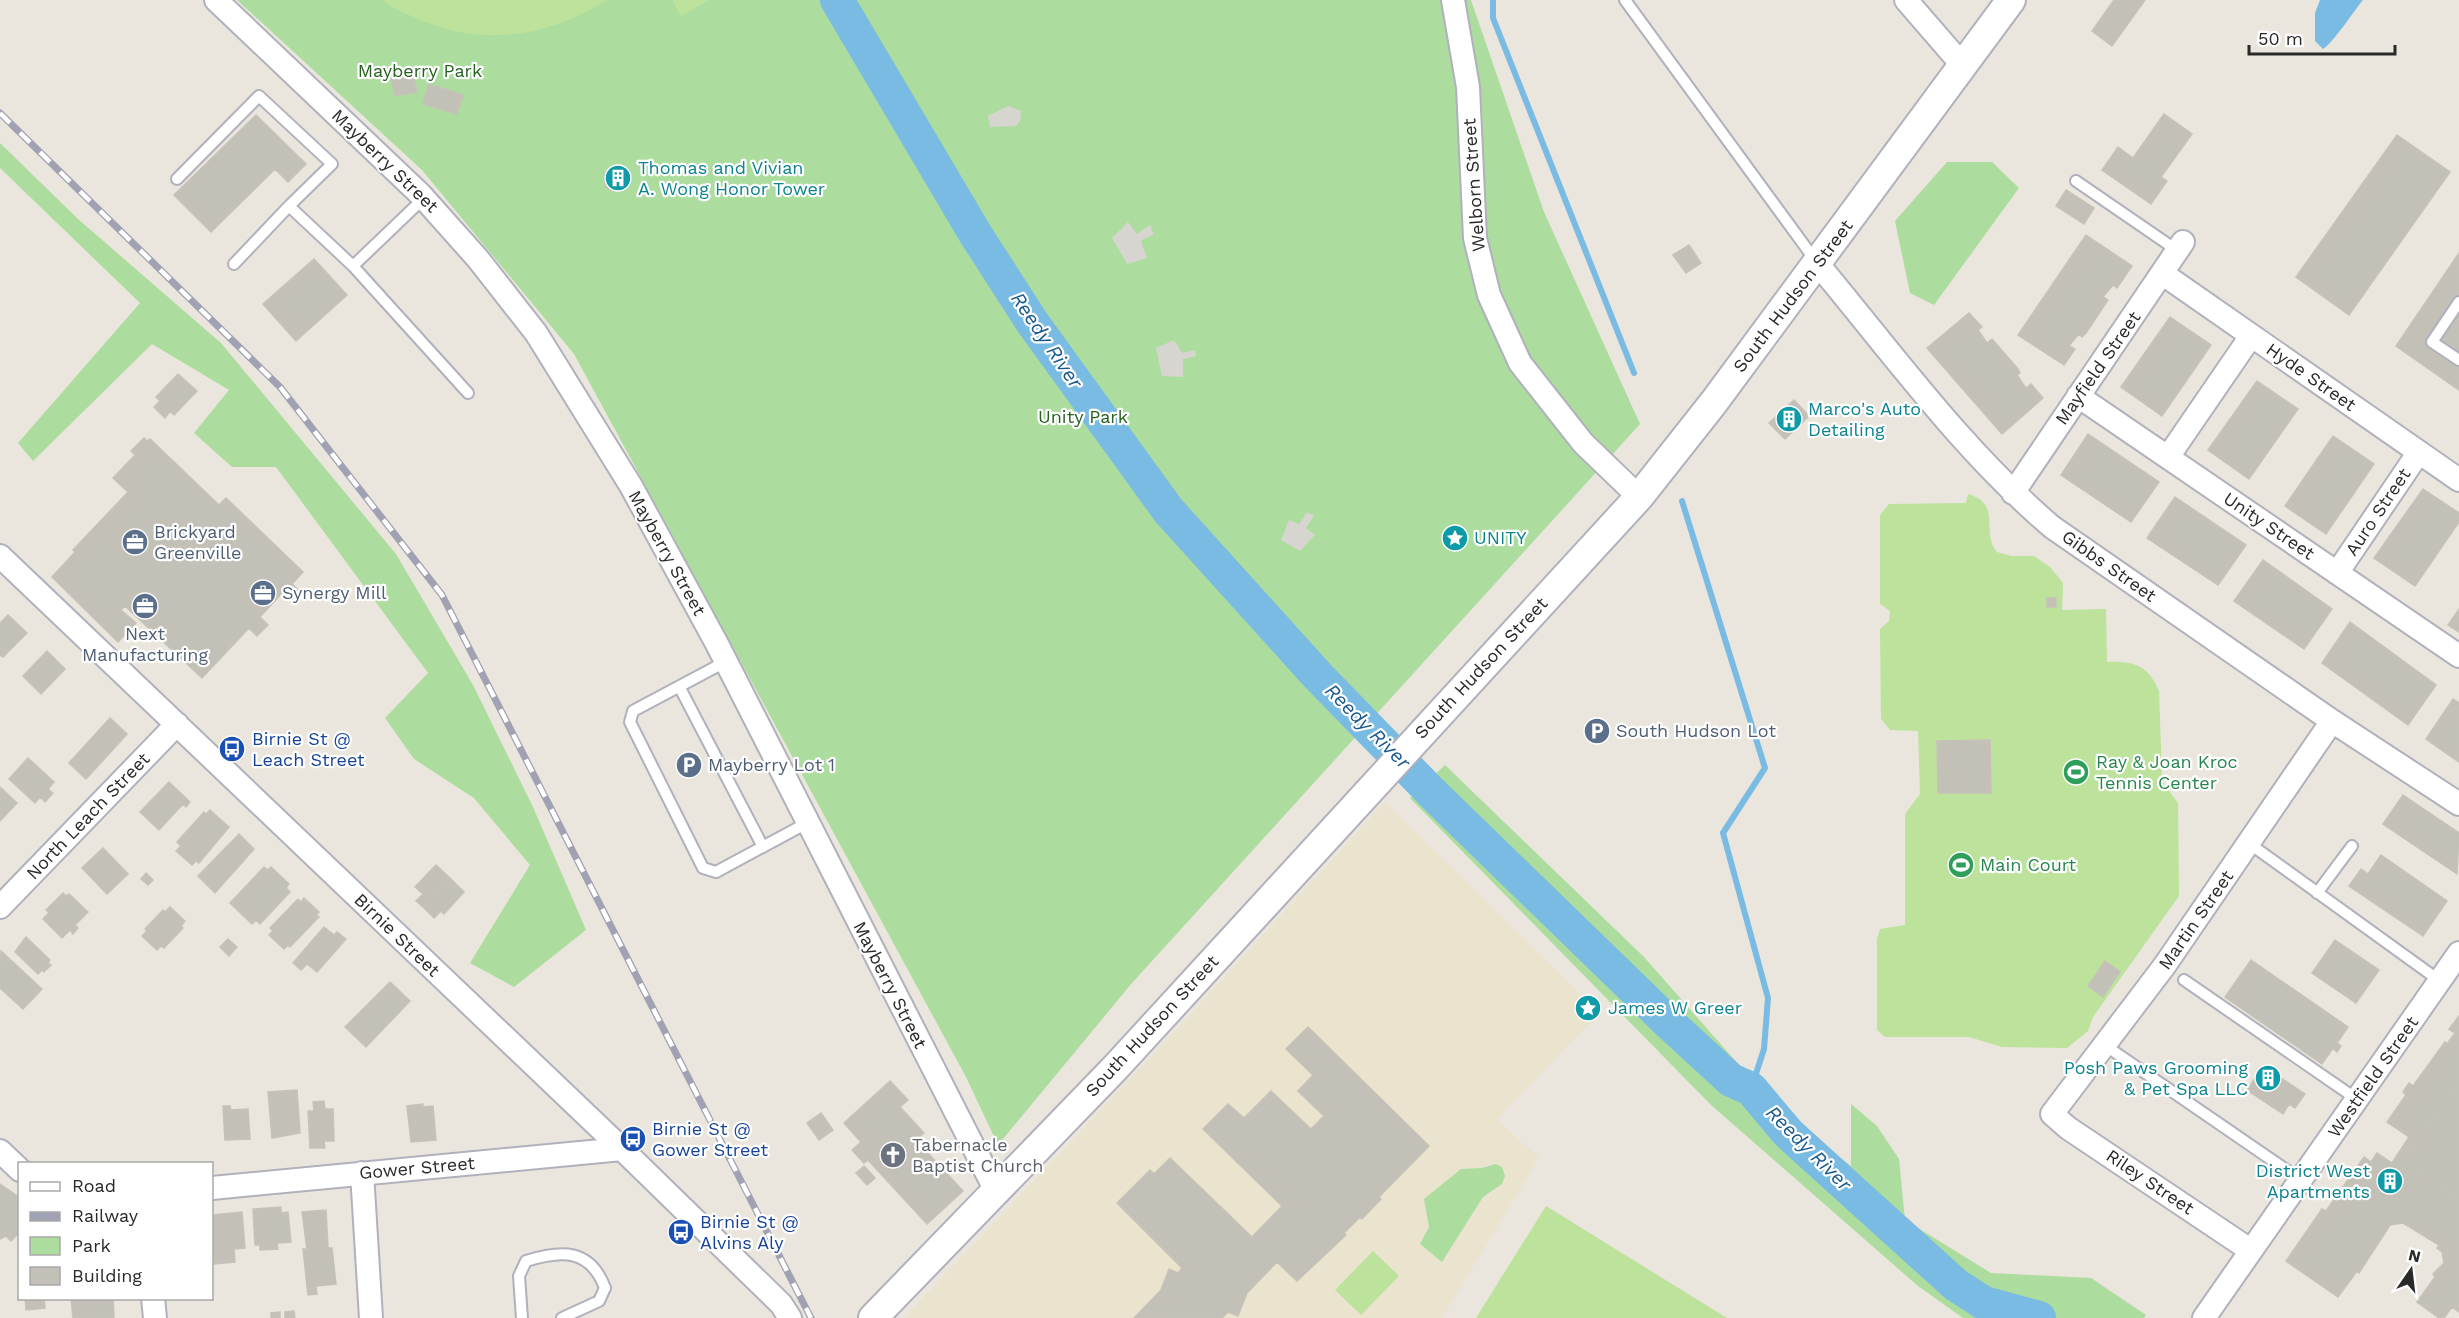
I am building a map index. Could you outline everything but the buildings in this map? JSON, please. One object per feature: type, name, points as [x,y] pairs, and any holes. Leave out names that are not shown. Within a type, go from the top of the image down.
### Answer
[{"type":"street","name":"Mayberry Street","points":[[216,0],[424,198],[478,259],[536,333],[631,486],[725,662],[997,1193]]},
{"type":"street","name":"Welborn Street","points":[[1453,0],[1468,87],[1474,238],[1489,296],[1520,363],[1583,442],[1639,497]]},
{"type":"street","points":[[1906,0],[1964,67]]},
{"type":"street","name":"South Hudson Street","points":[[873,1318],[997,1193],[1639,497],[1714,402],[1964,67],[2011,0]]},
{"type":"street","name":"Mayfield Street","points":[[2013,493],[2180,247]]},
{"type":"street","name":"Gibbs Street","points":[[1817,263],[1928,401],[2013,493],[2052,527],[2332,721],[2459,804]]},
{"type":"street","name":"Hyde Street","points":[[2163,274],[2459,480]]},
{"type":"street","points":[[2168,457],[2251,336]]},
{"type":"street","name":"Unity Street","points":[[2078,396],[2459,656]]},
{"type":"street","name":"Auro Street","points":[[2337,573],[2419,452]]},
{"type":"street","name":"Birnie Street","points":[[5,570],[177,724],[622,1149],[774,1297],[790,1318]]},
{"type":"street","name":"Martin Street","points":[[2052,1114],[2106,1046],[2250,844],[2332,721]]},
{"type":"street","name":"North Leach Street","points":[[0,907],[177,724]]},
{"type":"street","name":"Westfield Street","points":[[2204,1318],[2250,1250],[2358,1101],[2459,953]]},
{"type":"street","name":"Riley Street","points":[[2052,1114],[2068,1128],[2250,1250]]},
{"type":"street","name":"Gower Street","points":[[213,1188],[622,1149]]},
{"type":"street","points":[[0,1151],[18,1168]]},
{"type":"street","points":[[362,1173],[371,1318]]},
{"type":"street","points":[[153,1300],[154,1318]]},
{"type":"lane","points":[[1625,0],[1817,263]]},
{"type":"lane","points":[[177,179],[259,96],[332,164],[234,264]]},
{"type":"lane","points":[[2076,181],[2180,247]]},
{"type":"lane","points":[[353,266],[424,198]]},
{"type":"lane","points":[[289,206],[353,266],[468,393]]},
{"type":"lane","points":[[2459,302],[2432,342],[2459,360]]},
{"type":"lane","points":[[725,662],[633,711],[630,722],[703,868],[716,872],[807,823]]},
{"type":"lane","points":[[680,688],[763,847]]},
{"type":"lane","points":[[2250,844],[2440,981]]},
{"type":"lane","points":[[2318,893],[2352,846]]},
{"type":"lane","points":[[2184,980],[2358,1101]]},
{"type":"lane","points":[[2106,1046],[2302,1180]]},
{"type":"lane","points":[[522,1318],[519,1276],[526,1260],[553,1252],[580,1256],[599,1271],[605,1288],[600,1301],[562,1318]]},
{"type":"shaded area","points":[[1008,106],[1021,111],[1020,121],[1016,126],[990,127],[988,116]]},
{"type":"shaded area","points":[[1128,222],[1137,234],[1150,225],[1154,234],[1141,241],[1147,258],[1127,264],[1112,238]]},
{"type":"shaded area","points":[[1174,340],[1182,353],[1195,350],[1196,356],[1183,359],[1183,377],[1162,376],[1156,348]]},
{"type":"shaded area","points":[[1307,512],[1314,516],[1306,528],[1315,535],[1300,551],[1281,540],[1289,520],[1299,524]]},
{"type":"shaded area","points":[[1385,802],[1600,1013],[1497,1119],[1539,1158],[1442,1318],[904,1318],[1167,1040]]},
{"type":"green space","name":"Unity Park","points":[[237,0],[1471,0],[1544,212],[1640,424],[1132,983],[998,1145],[966,1077],[574,354],[422,170]]},
{"type":"green space","points":[[383,0],[607,0],[586,12],[541,29],[518,34],[494,35],[470,34],[447,29],[402,12]]},
{"type":"green space","points":[[672,0],[709,0],[681,16]]},
{"type":"green space","points":[[0,143],[78,219],[221,343],[396,554],[473,685],[533,807],[586,930],[514,987],[470,963],[530,865],[474,798],[414,759],[385,718],[428,673],[276,467],[232,467],[194,433],[229,390],[152,344],[33,461],[18,443],[140,303],[0,168]]},
{"type":"green space","points":[[1947,162],[1992,162],[2019,188],[1934,305],[1910,293],[1895,221]]},
{"type":"green space","name":"Ray & Joan Kroc Tennis Center","points":[[1968,494],[1985,504],[1992,544],[1997,552],[2011,556],[2034,556],[2050,567],[2063,583],[2062,610],[2106,609],[2107,662],[2125,662],[2139,666],[2150,675],[2159,691],[2162,775],[2164,784],[2178,803],[2179,896],[2093,1017],[2088,1031],[2067,1048],[2002,1047],[1969,1037],[1885,1037],[1877,1030],[1877,939],[1880,929],[1905,925],[1905,814],[1920,794],[1918,731],[1890,730],[1881,719],[1880,629],[1889,621],[1890,611],[1880,604],[1880,515],[1889,504],[1966,503]],"holes":[[[1990,740],[1991,792],[1938,793],[1937,741]],[[2105,962],[2120,972],[2103,997],[2088,986]]]},
{"type":"green space","points":[[1445,765],[1644,957],[1777,1108],[1851,1166],[1851,1104],[1877,1126],[1899,1159],[1905,1220],[1991,1273],[2091,1278],[2146,1315],[2144,1318],[1963,1318],[1918,1286],[1711,1105],[1410,798]]},
{"type":"green space","points":[[1496,1164],[1502,1167],[1505,1176],[1502,1184],[1483,1197],[1442,1262],[1420,1244],[1429,1227],[1424,1199],[1461,1169],[1482,1168]]},
{"type":"green space","points":[[1546,1206],[1727,1318],[1476,1318]]},
{"type":"green space","points":[[1373,1251],[1399,1276],[1361,1315],[1335,1290]]},
{"type":"water","points":[[2320,0],[2363,0],[2338,34],[2323,49],[2315,41],[2315,13]]},
{"type":"waterway","name":"Reedy River","points":[[837,0],[976,235],[1032,322],[1168,510],[1318,676],[1432,793],[1669,1023],[1731,1080],[1751,1089],[1788,1133],[1956,1285],[1984,1303],[2039,1318]]},
{"type":"waterway","points":[[1493,0],[1493,18],[1634,373]]},
{"type":"waterway","points":[[1682,501],[1765,768],[1723,833],[1768,998],[1764,1049],[1751,1089]]},
{"type":"railway","points":[[0,113],[280,387],[442,595],[811,1318]]},
{"type":"place","name":"Thomas and Vivian A. Wong Honor Tower","points":[[618,178]]},
{"type":"place","name":"Marco's Auto Detailing","points":[[1789,419]]},
{"type":"place","name":"UNITY","points":[[1455,538]]},
{"type":"place","name":"Brickyard Greenville","points":[[135,542]]},
{"type":"place","name":"Synergy Mill","points":[[263,593]]},
{"type":"place","name":"Next Manufacturing","points":[[145,606]]},
{"type":"place","name":"South Hudson Lot","points":[[1597,731]]},
{"type":"place","name":"Birnie St @ Leach Street","points":[[232,749]]},
{"type":"place","name":"Mayberry Lot 1","points":[[689,765]]},
{"type":"place","name":"Ray & Joan Kroc Tennis Center","points":[[2076,772]]},
{"type":"place","name":"Main Court","points":[[1961,865]]},
{"type":"place","name":"James W Greer","points":[[1588,1008]]},
{"type":"place","name":"Posh Paws Grooming & Pet Spa LLC","points":[[2268,1078]]},
{"type":"place","name":"Birnie St @ Gower Street","points":[[633,1139]]},
{"type":"place","name":"Tabernacle Baptist Church","points":[[893,1155]]},
{"type":"place","name":"District West Apartments","points":[[2390,1181]]},
{"type":"place","name":"Birnie St @ Alvins Aly","points":[[681,1232]]},
{"type":"park label","name":"Mayberry Park","points":[[420,71]]}]
